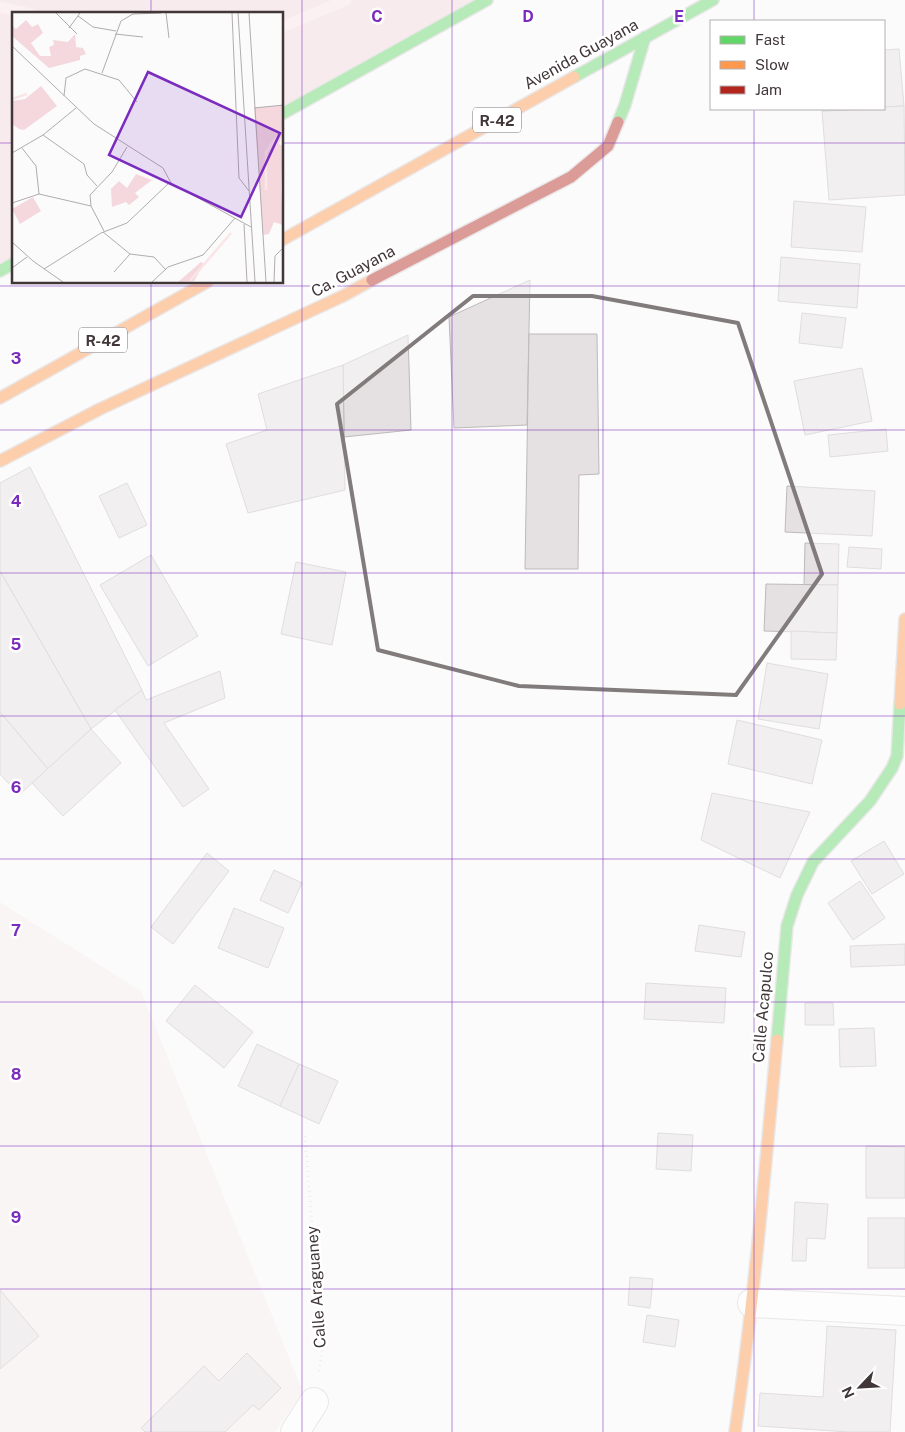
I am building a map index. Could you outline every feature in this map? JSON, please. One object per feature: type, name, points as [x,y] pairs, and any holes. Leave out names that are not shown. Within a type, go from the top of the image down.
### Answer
[{"type":"street","points":[[284,113],[487,0]]},
{"type":"street","name":"Avenida Guayana","points":[[284,239],[713,0]]},
{"type":"street","name":"Ca. Guayana","points":[[0,461],[100,409],[343,296],[571,177],[608,146],[625,105],[645,37]]},
{"type":"street","points":[[0,271],[12,264]]},
{"type":"street","name":"R-42","points":[[0,398],[203,284]]},
{"type":"street","name":"Calle Acapulco","points":[[735,1432],[763,1201],[787,926],[796,894],[812,864],[848,826],[882,785],[898,774],[897,756],[905,619]]},
{"type":"street","points":[[752,1303],[905,1311]]},
{"type":"street","points":[[296,1432],[314,1402]]},
{"type":"path","name":"Calle Araguaney","points":[[305,1136],[322,1352],[314,1402]]},
{"type":"highlighted area","points":[[473,296],[592,296],[738,323],[822,574],[736,695],[519,686],[378,650],[337,404]]},
{"type":"shaded area","points":[[0,0],[487,0],[284,113],[284,12],[12,12],[12,264],[0,271]]},
{"type":"shaded area","points":[[0,902],[141,991],[303,1392],[275,1432],[0,1432]]},
{"type":"building","points":[[899,49],[904,106],[885,107],[885,50]]},
{"type":"building","points":[[904,106],[905,195],[829,200],[822,111],[885,110],[885,107]]},
{"type":"building","points":[[794,201],[866,207],[862,252],[791,247]]},
{"type":"building","points":[[781,257],[860,264],[857,308],[778,301]]},
{"type":"building","points":[[530,280],[527,425],[454,428],[449,317]]},
{"type":"building","points":[[802,313],[846,318],[842,348],[799,343]]},
{"type":"building","points":[[529,334],[597,334],[599,474],[579,475],[578,569],[525,569]]},
{"type":"building","points":[[408,335],[411,430],[344,437],[343,365]]},
{"type":"building","points":[[343,365],[345,490],[248,513],[226,444],[267,430],[258,394]]},
{"type":"building","points":[[862,368],[872,421],[805,435],[794,381]]},
{"type":"building","points":[[886,429],[888,451],[830,457],[828,435]]},
{"type":"building","points":[[30,467],[142,690],[91,729],[0,571],[0,483]]},
{"type":"building","points":[[127,483],[147,525],[119,538],[99,496]]},
{"type":"building","points":[[787,486],[875,491],[872,536],[785,532]]},
{"type":"building","points":[[805,543],[839,544],[838,585],[804,585]]},
{"type":"building","points":[[849,547],[882,549],[881,569],[847,567]]},
{"type":"building","points":[[151,555],[198,636],[148,666],[100,585]]},
{"type":"building","points":[[296,562],[346,572],[332,645],[281,634]]},
{"type":"building","points":[[0,571],[91,729],[48,769],[0,712]]},
{"type":"building","points":[[766,584],[838,585],[837,633],[764,631]]},
{"type":"building","points":[[791,631],[837,633],[836,660],[791,659]]},
{"type":"building","points":[[767,663],[828,674],[819,729],[758,719]]},
{"type":"building","points":[[220,671],[225,698],[164,723],[209,789],[183,807],[115,710],[142,690],[146,700]]},
{"type":"building","points":[[0,712],[48,769],[19,795],[0,774]]},
{"type":"building","points":[[737,720],[822,740],[812,784],[728,764]]},
{"type":"building","points":[[91,729],[121,763],[63,816],[32,783]]},
{"type":"building","points":[[712,793],[810,812],[780,878],[701,840]]},
{"type":"building","points":[[884,841],[904,874],[872,894],[851,861]]},
{"type":"building","points":[[207,853],[229,871],[173,944],[151,927]]},
{"type":"building","points":[[274,870],[302,883],[288,913],[260,900]]},
{"type":"building","points":[[860,881],[885,918],[853,940],[828,903]]},
{"type":"building","points":[[234,908],[284,928],[268,968],[218,948]]},
{"type":"building","points":[[699,925],[745,932],[741,957],[695,951]]},
{"type":"building","points":[[905,944],[905,965],[851,967],[850,946]]},
{"type":"building","points":[[646,983],[726,988],[724,1023],[644,1019]]},
{"type":"building","points":[[195,985],[253,1032],[224,1068],[166,1021]]},
{"type":"building","points":[[805,1003],[833,1003],[834,1025],[805,1025]]},
{"type":"building","points":[[874,1028],[876,1066],[840,1067],[839,1029]]},
{"type":"building","points":[[257,1044],[299,1064],[280,1106],[238,1086]]},
{"type":"building","points":[[299,1064],[338,1081],[319,1124],[280,1106]]},
{"type":"building","points":[[658,1133],[693,1135],[691,1171],[656,1169]]},
{"type":"building","points":[[866,1146],[905,1147],[905,1198],[866,1198]]},
{"type":"building","points":[[795,1202],[828,1204],[825,1239],[807,1238],[806,1261],[792,1261]]},
{"type":"building","points":[[868,1218],[905,1218],[905,1268],[868,1268]]},
{"type":"building","points":[[630,1277],[653,1279],[650,1308],[628,1305]]},
{"type":"building","points":[[0,1290],[39,1336],[0,1369]]},
{"type":"building","points":[[647,1315],[679,1320],[675,1347],[643,1342]]},
{"type":"building","points":[[827,1326],[896,1330],[890,1432],[849,1432],[758,1426],[760,1393],[823,1397]]},
{"type":"building","points":[[247,1353],[281,1388],[259,1410],[253,1405],[225,1432],[145,1432],[141,1428],[204,1366],[219,1381]]},
{"type":"waterway","points":[[284,26],[346,0]]},
{"type":"waterway","points":[[0,7],[22,12]]},
{"type":"traffic: fast","points":[[284,113],[487,0]]},
{"type":"traffic: fast","points":[[574,77],[713,0]]},
{"type":"traffic: fast","points":[[618,122],[625,105],[645,37]]},
{"type":"traffic: fast","points":[[0,271],[12,264]]},
{"type":"traffic: fast","points":[[777,1040],[787,926],[797,895],[813,862],[870,801],[892,768],[897,756],[900,704]]},
{"type":"traffic: slow","points":[[284,239],[574,77]]},
{"type":"traffic: slow","points":[[0,461],[100,409],[343,296],[372,280]]},
{"type":"traffic: slow","points":[[0,398],[203,284]]},
{"type":"traffic: slow","points":[[900,704],[905,619]]},
{"type":"traffic: slow","points":[[735,1432],[753,1285],[777,1040]]},
{"type":"traffic: jam","points":[[372,280],[571,177],[608,146],[618,122]]}]
